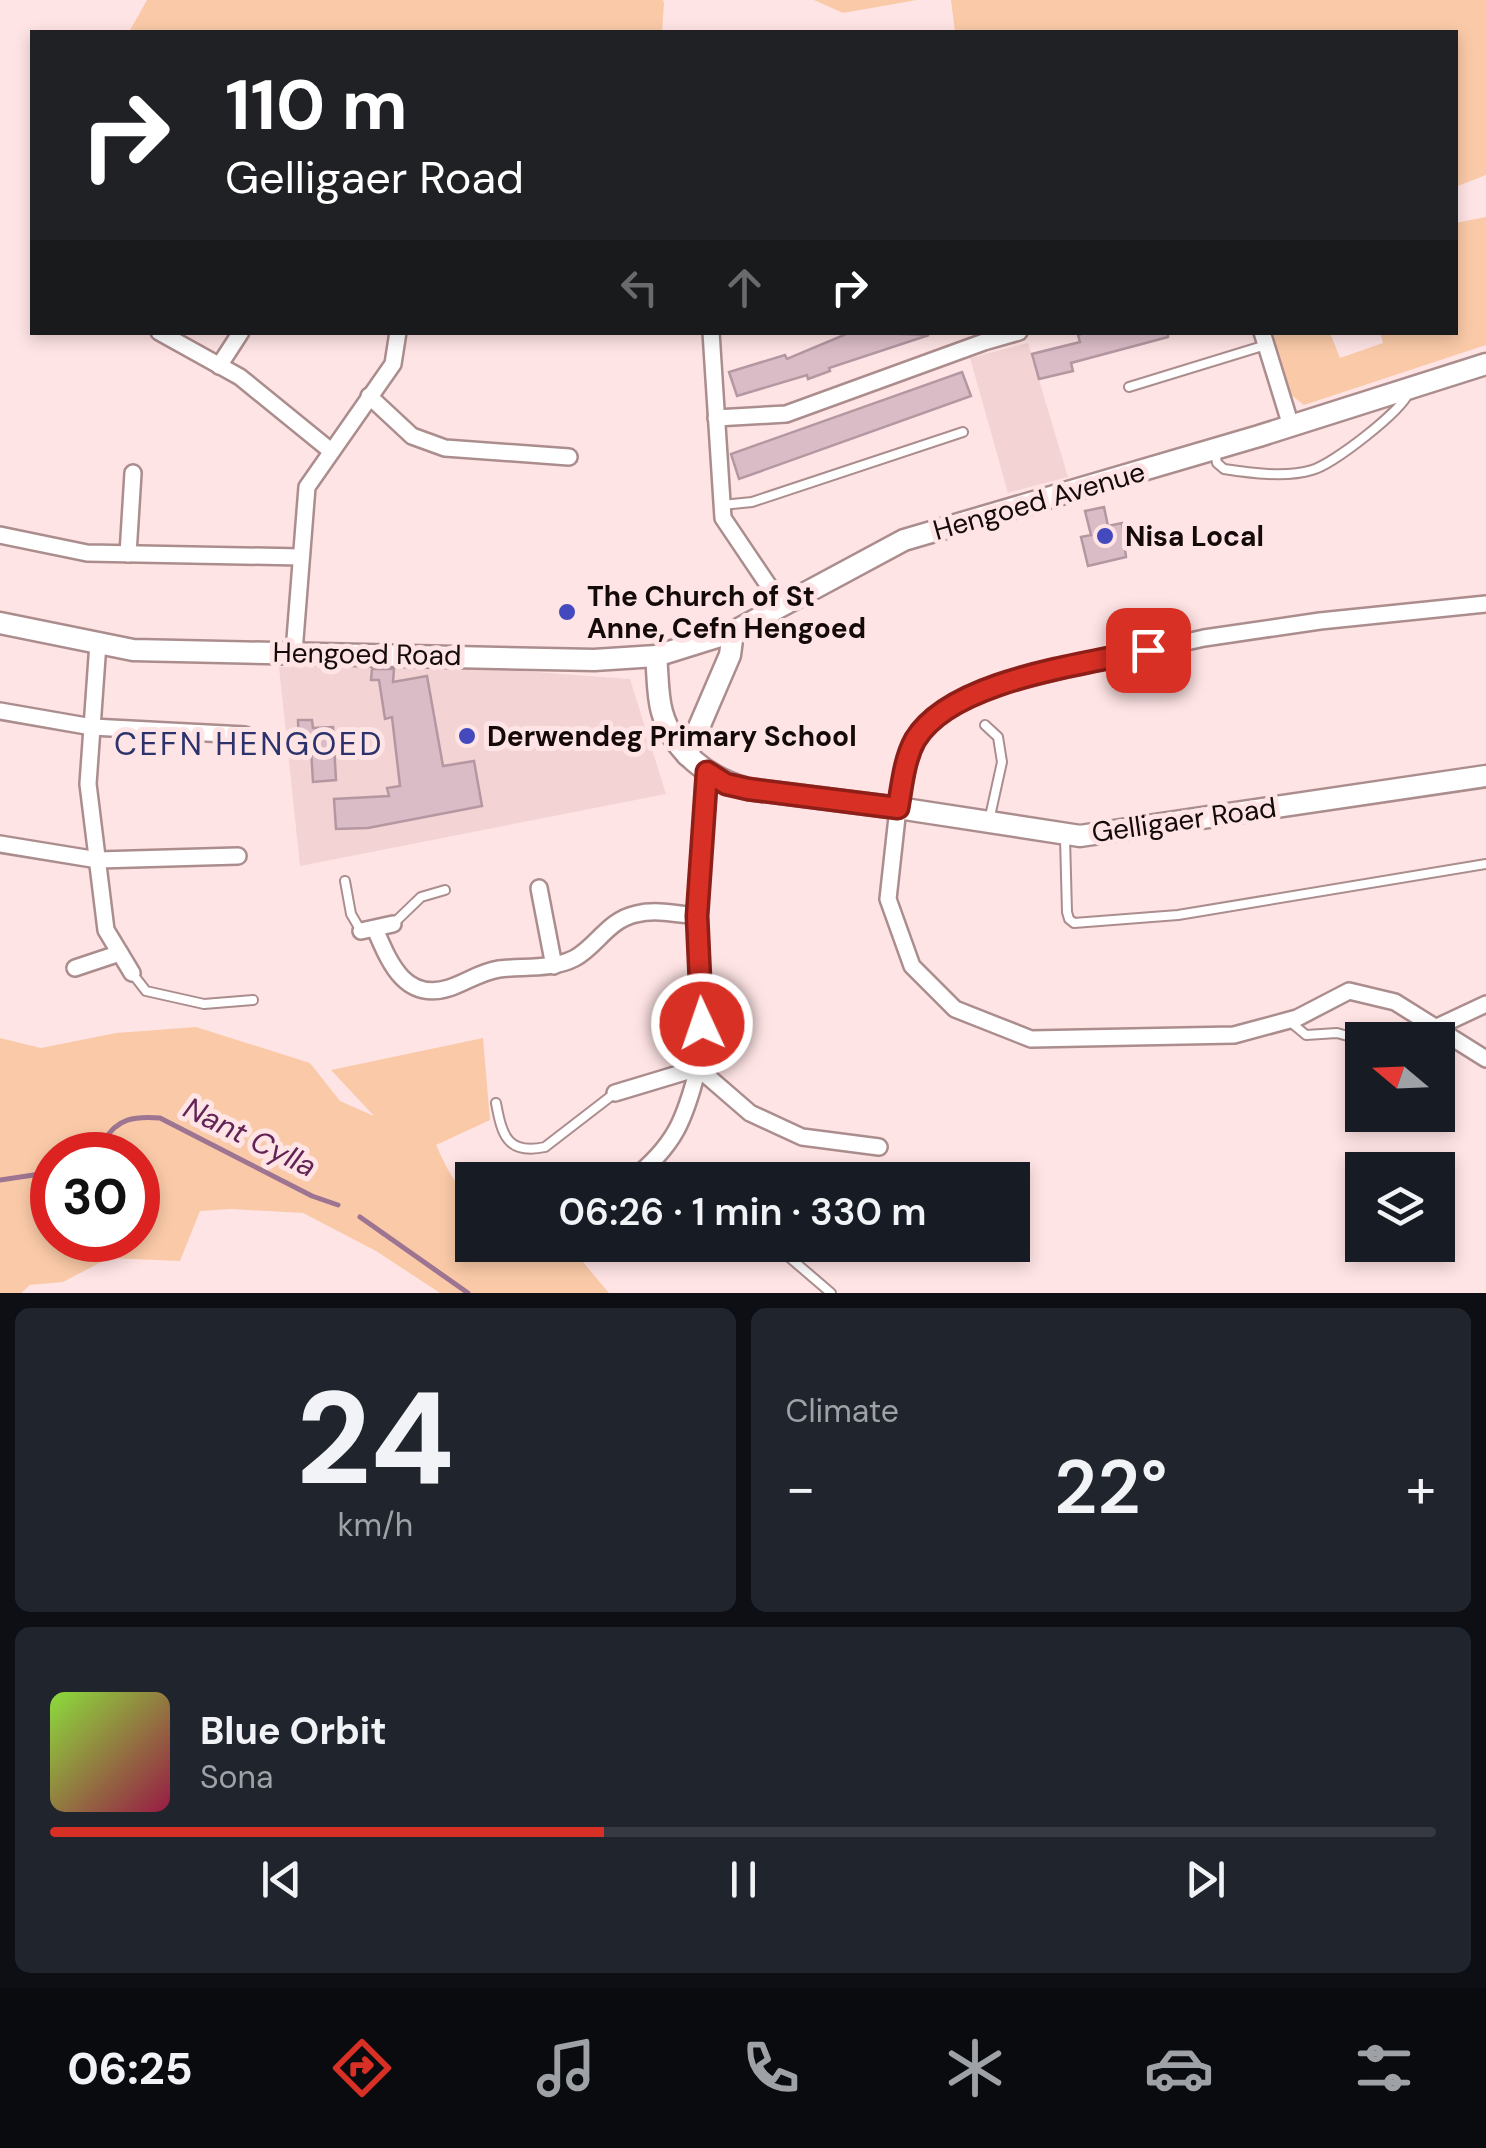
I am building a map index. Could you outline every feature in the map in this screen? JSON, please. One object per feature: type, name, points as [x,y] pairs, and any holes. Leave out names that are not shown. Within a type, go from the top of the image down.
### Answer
[{"type":"street","points":[[163,335],[240,377],[330,451]]},
{"type":"street","points":[[219,366],[239,335]]},
{"type":"street","points":[[294,652],[306,487],[393,364],[398,335]]},
{"type":"street","points":[[711,335],[723,518],[781,604]]},
{"type":"street","points":[[716,418],[786,414],[1010,335]]},
{"type":"street","points":[[1264,339],[1291,426]]},
{"type":"street","name":"Hengoed Avenue","points":[[732,632],[904,540],[1480,370]]},
{"type":"street","points":[[369,396],[412,436],[445,448],[569,457]]},
{"type":"street","points":[[128,554],[133,473]]},
{"type":"street","points":[[0,535],[87,553],[302,557]]},
{"type":"street","points":[[1429,1022],[1395,1002],[1349,991],[1288,1020],[1234,1035],[1031,1038],[955,1009],[912,966],[888,899],[898,808],[909,755],[925,727],[988,687],[1204,638],[1486,604]]},
{"type":"street","name":"Hengoed Road","points":[[0,623],[133,650],[594,660],[656,656],[732,632]]},
{"type":"street","points":[[687,755],[730,655],[732,632]]},
{"type":"street","points":[[98,643],[88,784],[106,930],[132,972]]},
{"type":"street","name":"Gelligaer Road","points":[[656,656],[662,712],[672,736],[707,772],[726,784],[748,789],[1080,836],[1486,776]]},
{"type":"street","points":[[0,711],[92,727],[245,735]]},
{"type":"street","points":[[653,1162],[684,1120],[698,1068],[702,1024],[697,916],[707,772]]},
{"type":"street","points":[[0,844],[98,860],[238,856]]},
{"type":"street","points":[[539,888],[554,966]]},
{"type":"street","points":[[393,924],[368,930],[402,980],[422,989],[446,989],[478,974],[554,966],[577,957],[603,930],[632,914],[656,911],[697,916]]},
{"type":"street","points":[[75,968],[120,953]]},
{"type":"street","points":[[1448,1022],[1486,1004]]},
{"type":"street","points":[[1455,1040],[1486,1059]]},
{"type":"street","points":[[615,1093],[698,1068]]},
{"type":"street","points":[[698,1068],[750,1113],[802,1137],[880,1147]]},
{"type":"lane","points":[[1128,388],[1264,339]]},
{"type":"lane","points":[[1214,449],[1217,463],[1224,469],[1290,473],[1313,470],[1386,420],[1404,404],[1411,388]]},
{"type":"lane","points":[[722,505],[752,502],[963,432]]},
{"type":"lane","points":[[985,725],[998,737],[1002,762],[990,821]]},
{"type":"lane","points":[[1065,833],[1068,919],[1074,923],[1178,916],[1486,864]]},
{"type":"lane","points":[[345,881],[352,914],[368,930]]},
{"type":"lane","points":[[393,924],[421,897],[445,890]]},
{"type":"lane","points":[[132,972],[146,992],[204,1004],[253,1000]]},
{"type":"lane","points":[[1288,1020],[1306,1035],[1345,1035]]},
{"type":"lane","points":[[496,1104],[502,1132],[511,1144],[534,1150],[545,1147],[615,1093]]},
{"type":"lane","points":[[795,1262],[832,1293]]},
{"type":"shaded area","points":[[147,0],[664,3],[662,30],[130,30]]},
{"type":"shaded area","points":[[814,0],[917,0],[843,13]]},
{"type":"shaded area","points":[[951,0],[1486,0],[1486,175],[1458,186],[1458,30],[955,30]]},
{"type":"shaded area","points":[[1486,217],[1486,345],[1304,405],[1291,395],[1271,335],[1331,335],[1340,358],[1383,343],[1381,335],[1458,335],[1458,222]]},
{"type":"shaded area","points":[[1028,343],[1068,477],[1008,493],[970,358]]},
{"type":"shaded area","name":"Derwendeg Primary School","points":[[452,666],[630,679],[666,794],[300,866],[279,667]]},
{"type":"shaded area","points":[[196,1027],[310,1063],[340,1101],[374,1116],[331,1070],[483,1038],[490,1120],[436,1145],[455,1181],[455,1262],[583,1262],[609,1293],[440,1293],[376,1251],[303,1213],[200,1211],[180,1261],[160,1260],[160,1132],[30,1132],[30,1262],[101,1262],[63,1282],[30,1285],[21,1293],[0,1293],[0,1038],[41,1048],[116,1033]]},
{"type":"building","points":[[844,335],[929,335],[829,368],[830,371],[808,379],[807,375],[737,396],[729,372],[785,355],[787,359]]},
{"type":"building","points":[[1078,335],[1168,335],[1071,363],[1073,371],[1039,379],[1032,354],[1080,342]]},
{"type":"building","points":[[962,372],[971,396],[739,479],[731,454]]},
{"type":"building","name":"Nisa Local","points":[[1104,507],[1108,526],[1122,523],[1126,557],[1088,566],[1081,537],[1091,535],[1085,511]]},
{"type":"building","points":[[372,669],[394,669],[393,682],[427,676],[443,766],[474,761],[482,806],[368,828],[336,829],[334,799],[389,796],[387,788],[400,786],[392,717],[385,719],[379,680],[371,680]]},
{"type":"building","points":[[298,720],[312,720],[313,728],[333,727],[336,780],[313,782],[311,749],[299,750]]},
{"type":"waterway","name":"Nant Cylla","points":[[110,1132],[135,1118],[160,1118],[312,1196],[338,1205]]},
{"type":"waterway","name":"Nant Cylla","points":[[0,1180],[30,1176]]},
{"type":"waterway","name":"Nant Cylla","points":[[360,1217],[468,1293]]},
{"type":"place","name":"Nisa Local","points":[[1105,536]]},
{"type":"place","name":"The Church of St Anne, Cefn Hengoed","points":[[567,612]]},
{"type":"place","name":"Derwendeg Primary School","points":[[467,736]]},
{"type":"district","name":"CEFN HENGOED","points":[[249,744]]},
{"type":"route","points":[[702,1024],[697,916],[707,772],[726,784],[748,789],[898,808],[913,743],[941,713],[988,687],[1148,650]]}]
